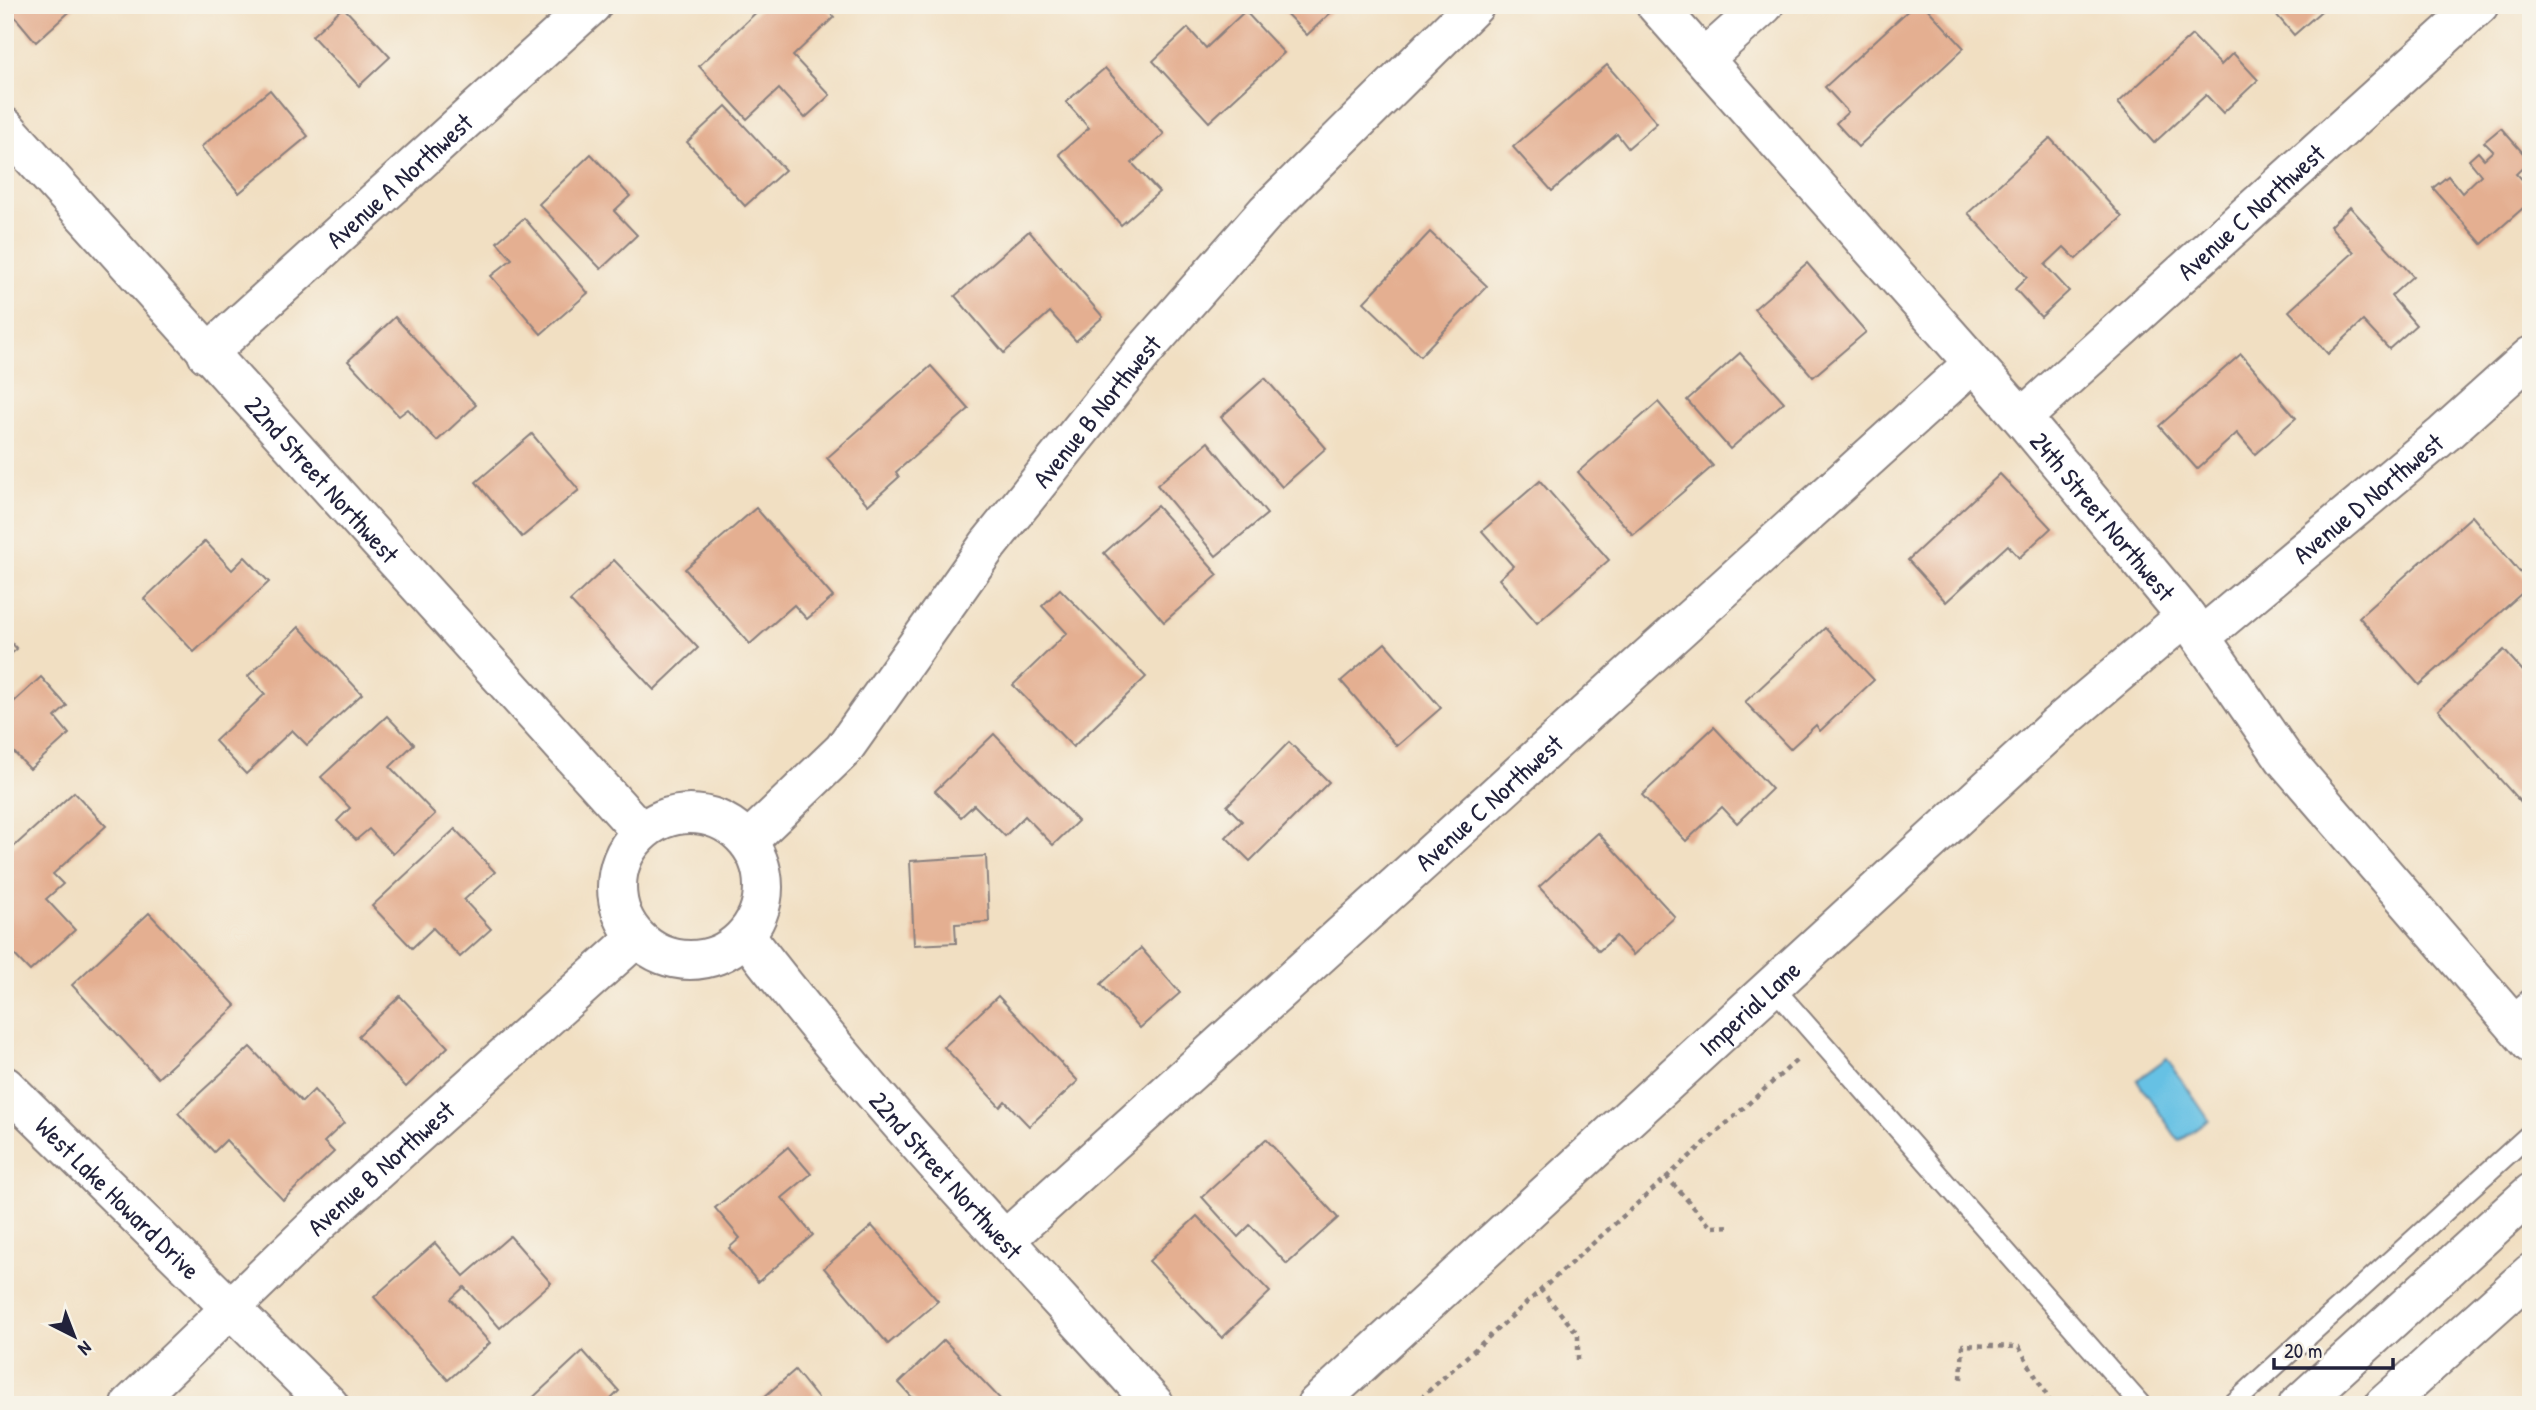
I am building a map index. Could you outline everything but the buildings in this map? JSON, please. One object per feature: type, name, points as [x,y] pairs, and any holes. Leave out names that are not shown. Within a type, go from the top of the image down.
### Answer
[{"type":"street","name":"Avenue A Northwest","points":[[207,354],[592,5]]},
{"type":"street","name":"Avenue B Northwest","points":[[748,841],[843,750],[988,545],[1144,351],[1266,212],[1475,5]]},
{"type":"street","name":"24th Street Northwest","points":[[1656,5],[2021,418],[2194,627],[2284,758],[2523,1020]]},
{"type":"street","points":[[1705,58],[1764,5]]},
{"type":"street","name":"Avenue C Northwest","points":[[2021,418],[2479,5]]},
{"type":"street","name":"22nd Street Northwest","points":[[5,127],[641,832]]},
{"type":"street","name":"Avenue D Northwest","points":[[2194,627],[2444,434],[2531,356]]},
{"type":"street","name":"Avenue C Northwest","points":[[1006,1239],[1972,365]]},
{"type":"street","name":"Imperial Lane","points":[[1316,1405],[2057,725],[2194,627]]},
{"type":"street","points":[[685,813],[709,816],[730,825],[748,841],[760,863],[764,888],[760,912],[746,936],[728,950],[705,960],[680,961],[656,953],[636,938],[623,919],[616,896],[617,872],[626,850],[641,832],[662,819],[685,813]]},
{"type":"street","name":"22nd Street Northwest","points":[[746,936],[791,995],[904,1129],[1155,1405]]},
{"type":"street","name":"Avenue B Northwest","points":[[130,1405],[354,1191],[636,938]]},
{"type":"street","name":"West Lake Howard Drive","points":[[5,1086],[329,1405]]},
{"type":"street","points":[[2298,1405],[2531,1193]]},
{"type":"street","points":[[2384,1405],[2531,1273]]},
{"type":"lane","points":[[1773,987],[2141,1405]]},
{"type":"lane","points":[[2232,1405],[2531,1133]]},
{"type":"path","points":[[1413,1405],[1796,1059]]},
{"type":"path","points":[[1666,1176],[1711,1227],[1731,1226]]},
{"type":"path","points":[[1540,1289],[1578,1334],[1578,1361]]},
{"type":"path","points":[[1961,1379],[1963,1345],[2019,1347],[2052,1405]]},
{"type":"water","points":[[2167,1058],[2209,1120],[2179,1141],[2137,1080]]}]
